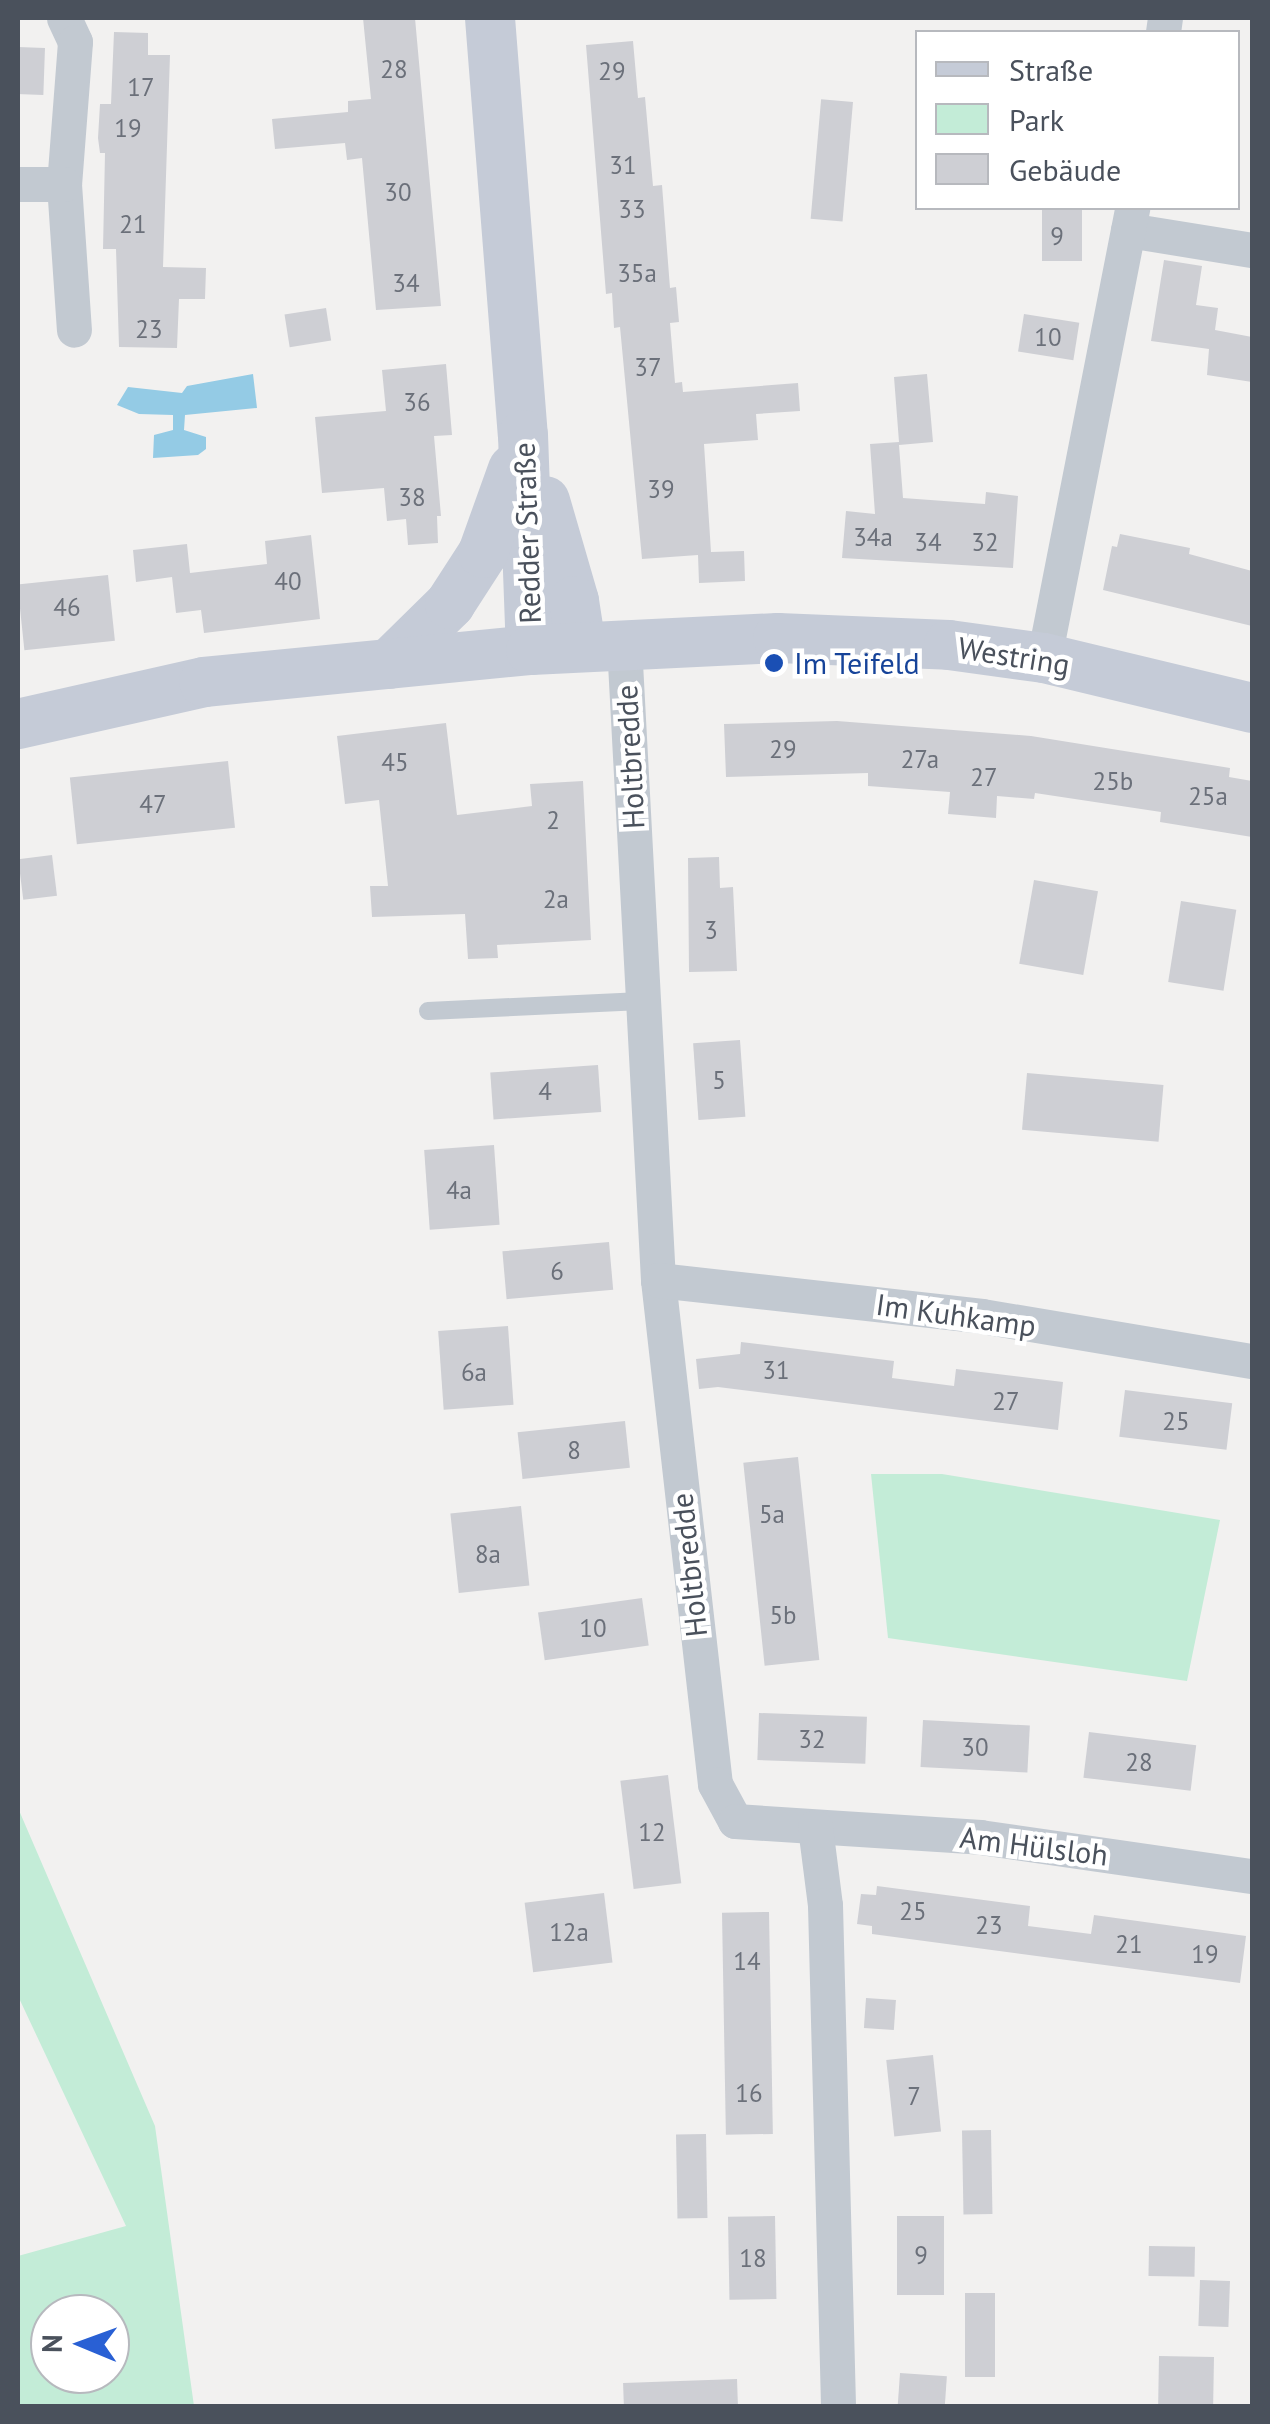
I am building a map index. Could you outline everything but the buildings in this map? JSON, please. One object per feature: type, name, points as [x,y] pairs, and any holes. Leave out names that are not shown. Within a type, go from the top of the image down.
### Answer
[{"type":"street","points":[[64,18],[76,42],[64,184],[74,330]]},
{"type":"street","name":"Redder Straße","points":[[18,724],[204,682],[531,650],[523,435],[490,18]]},
{"type":"street","points":[[18,184],[64,184]]},
{"type":"street","points":[[1044,658],[1130,219],[1252,250]]},
{"type":"street","points":[[523,435],[574,600],[603,645]]},
{"type":"street","points":[[389,664],[450,604],[484,553],[523,435]]},
{"type":"street","name":"Westring","points":[[531,650],[792,638],[949,645],[1044,658],[1252,708]]},
{"type":"street","name":"Holtbredde","points":[[603,645],[642,1002],[658,1280],[715,1784],[734,1821],[815,1827]]},
{"type":"street","name":"Im Kuhkamp","points":[[658,1280],[982,1316],[1252,1360]]},
{"type":"street","points":[[815,1827],[825,1904],[838,2406]]},
{"type":"street","name":"Am Hülsloh","points":[[815,1827],[980,1837],[1252,1876]]},
{"type":"lane","points":[[428,1011],[642,1002]]},
{"type":"green space","points":[[871,1474],[942,1474],[1220,1520],[1187,1681],[888,1638]]},
{"type":"green space","points":[[18,1808],[155,2126],[194,2406],[18,2406],[18,2256],[126,2226],[18,1996]]},
{"type":"water","points":[[253,374],[257,408],[185,415],[184,430],[206,437],[206,449],[198,455],[153,458],[154,435],[173,430],[173,415],[139,414],[117,405],[128,387],[182,393],[187,386]]},
{"type":"place","name":"Im Teifeld","points":[[774,663]]}]
